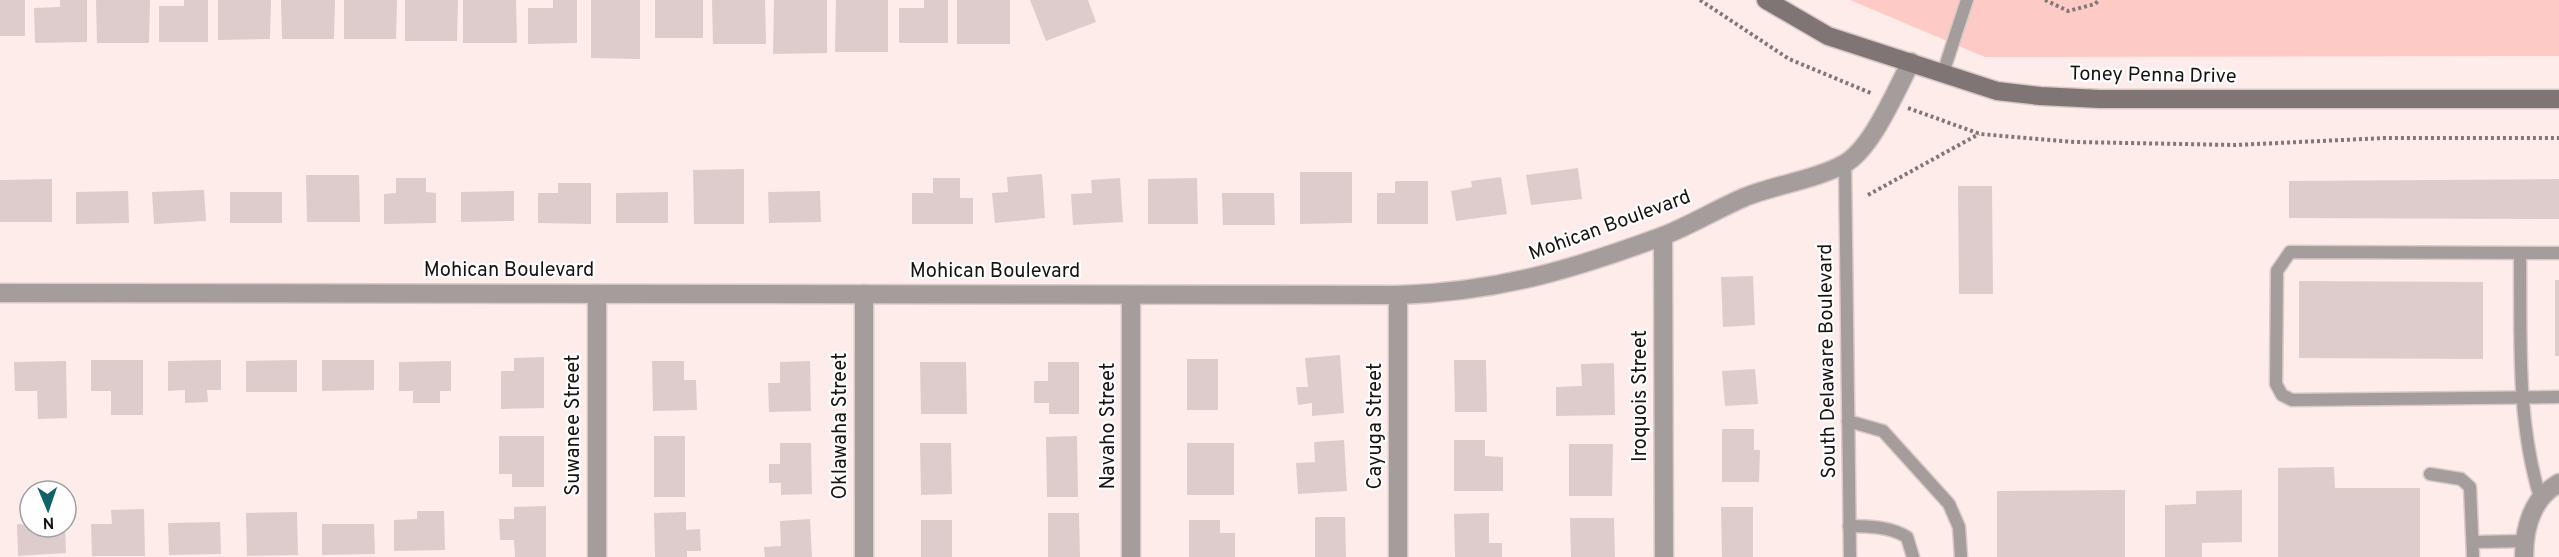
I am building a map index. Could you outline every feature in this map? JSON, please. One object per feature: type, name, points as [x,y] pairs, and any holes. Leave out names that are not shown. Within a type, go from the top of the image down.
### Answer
[{"type":"street","name":"Toney Penna Drive","points":[[1766,0],[1828,36],[1997,90],[2040,96],[2100,99],[2559,99]]},
{"type":"street","name":"Mohican Boulevard","points":[[0,293],[1398,295],[1478,290],[1536,279],[1663,236],[1747,197],[1845,164],[1866,143],[1911,63]]},
{"type":"street","name":"Iroquois Street","points":[[1663,236],[1664,557]]},
{"type":"street","name":"Suwanee Street","points":[[597,294],[597,557]]},
{"type":"street","name":"Oklawaha Street","points":[[864,294],[864,557]]},
{"type":"street","name":"Navaho Street","points":[[1131,295],[1131,557]]},
{"type":"street","name":"Cayuga Street","points":[[1398,295],[1398,557]]},
{"type":"street","points":[[2524,549],[2530,515],[2540,497],[2559,483]]},
{"type":"lane","points":[[1943,73],[1967,0]]},
{"type":"lane","name":"South Delaware Boulevard","points":[[1845,164],[1850,557]]},
{"type":"lane","points":[[2559,253],[2290,252],[2277,271],[2276,384],[2282,395],[2292,400],[2559,397]]},
{"type":"lane","points":[[2520,254],[2523,397],[2532,470],[2540,497]]},
{"type":"lane","points":[[1848,421],[1883,430],[1949,504],[1959,527],[1961,557]]},
{"type":"lane","points":[[2430,474],[2461,479],[2470,487],[2473,557]]},
{"type":"lane","points":[[1849,526],[1880,527],[1896,531],[1907,537],[1912,557]]},
{"type":"lane","points":[[2474,542],[2524,549]]},
{"type":"path","points":[[1700,0],[1789,59],[1860,91]]},
{"type":"path","points":[[2045,0],[2068,11],[2095,4],[2099,0]]},
{"type":"path","points":[[1922,115],[1980,134],[2075,142],[2235,145],[2385,138],[2559,138]]},
{"type":"path","points":[[1868,195],[1980,134]]},
{"type":"shaded area","points":[[1850,0],[2559,0],[2559,56],[1985,57]]},
{"type":"building","points":[[0,0],[25,0],[25,36],[0,36]]},
{"type":"building","points":[[60,0],[87,0],[87,42],[35,43],[34,8],[60,7]]},
{"type":"building","points":[[96,0],[150,0],[149,43],[97,43]]},
{"type":"building","points":[[184,0],[208,0],[208,42],[159,42],[159,6],[184,6]]},
{"type":"building","points":[[218,0],[271,0],[270,39],[218,40]]},
{"type":"building","points":[[281,0],[335,0],[334,39],[282,39]]},
{"type":"building","points":[[344,0],[397,0],[396,39],[344,39]]},
{"type":"building","points":[[405,0],[458,0],[457,41],[405,41]]},
{"type":"building","points":[[463,0],[516,0],[517,43],[463,43]]},
{"type":"building","points":[[553,0],[577,0],[577,43],[528,44],[528,8],[553,8]]},
{"type":"building","points":[[591,0],[640,0],[640,59],[591,58]]},
{"type":"building","points":[[655,0],[703,0],[703,38],[655,38]]},
{"type":"building","points":[[712,0],[765,0],[766,44],[713,44]]},
{"type":"building","points":[[774,0],[827,0],[827,53],[773,54]]},
{"type":"building","points":[[836,0],[888,0],[888,52],[835,52]]},
{"type":"building","points":[[924,0],[948,0],[948,43],[899,43],[899,8],[924,8]]},
{"type":"building","points":[[957,0],[1010,0],[1010,44],[957,44]]},
{"type":"building","points":[[1030,0],[1088,0],[1096,22],[1046,41]]},
{"type":"building","points":[[1578,168],[1582,199],[1531,205],[1526,175]]},
{"type":"building","points":[[744,169],[744,224],[694,224],[693,170]]},
{"type":"building","points":[[1300,172],[1352,172],[1352,223],[1300,224]]},
{"type":"building","points":[[1042,174],[1045,218],[995,223],[992,193],[1008,192],[1007,177]]},
{"type":"building","points":[[306,175],[359,175],[360,222],[307,222]]},
{"type":"building","points":[[1501,177],[1507,214],[1456,221],[1451,191],[1472,187],[1471,181]]},
{"type":"building","points":[[396,178],[426,178],[426,192],[436,193],[436,223],[384,224],[384,194],[396,193]]},
{"type":"building","points":[[933,178],[960,178],[960,198],[973,198],[973,224],[912,224],[912,193],[933,193]]},
{"type":"building","points":[[1120,178],[1123,222],[1073,225],[1071,194],[1092,193],[1091,180]]},
{"type":"building","points":[[1197,178],[1198,224],[1148,224],[1148,179]]},
{"type":"building","points":[[52,179],[52,222],[0,222],[0,180]]},
{"type":"building","points":[[2559,179],[2559,219],[2289,218],[2289,181]]},
{"type":"building","points":[[1395,181],[1428,181],[1428,224],[1377,224],[1377,193],[1395,193]]},
{"type":"building","points":[[558,183],[591,183],[591,224],[538,223],[538,193],[558,193]]},
{"type":"building","points":[[1958,186],[1992,186],[1993,294],[1959,294]]},
{"type":"building","points":[[204,190],[206,221],[154,224],[152,192]]},
{"type":"building","points":[[128,191],[129,223],[76,224],[76,192]]},
{"type":"building","points":[[514,191],[514,221],[461,222],[461,192]]},
{"type":"building","points":[[820,191],[821,222],[769,223],[768,192]]},
{"type":"building","points":[[230,192],[282,192],[282,223],[230,223]]},
{"type":"building","points":[[668,192],[668,223],[616,223],[616,193]]},
{"type":"building","points":[[1222,193],[1274,193],[1275,225],[1223,225]]},
{"type":"building","points":[[1753,276],[1755,325],[1723,327],[1721,277]]},
{"type":"building","points":[[2555,280],[2559,280],[2559,356],[2555,356]]},
{"type":"building","points":[[2299,281],[2483,282],[2483,359],[2299,358]]},
{"type":"building","points":[[1340,355],[1344,413],[1312,416],[1312,403],[1298,405],[1296,387],[1308,387],[1305,358]]},
{"type":"building","points":[[544,357],[544,408],[501,409],[501,371],[514,371],[514,358]]},
{"type":"building","points":[[1187,359],[1218,359],[1218,410],[1187,410]]},
{"type":"building","points":[[91,360],[143,360],[143,415],[111,415],[111,391],[91,391]]},
{"type":"building","points":[[221,360],[221,390],[207,390],[208,402],[185,403],[185,390],[168,391],[168,361]]},
{"type":"building","points":[[297,360],[297,392],[246,392],[246,361]]},
{"type":"building","points":[[322,360],[374,360],[374,390],[322,391]]},
{"type":"building","points":[[1454,360],[1486,360],[1487,412],[1455,412]]},
{"type":"building","points":[[66,361],[67,418],[38,419],[37,391],[15,391],[14,362]]},
{"type":"building","points":[[451,361],[451,391],[440,391],[440,403],[413,403],[413,391],[399,391],[399,362]]},
{"type":"building","points":[[652,361],[684,361],[684,380],[696,380],[697,410],[653,411]]},
{"type":"building","points":[[810,361],[811,411],[769,412],[768,383],[780,383],[780,362]]},
{"type":"building","points":[[920,362],[966,362],[967,414],[921,414]]},
{"type":"building","points":[[1048,362],[1079,362],[1079,414],[1049,414],[1049,403],[1034,403],[1034,381],[1048,381]]},
{"type":"building","points":[[1614,363],[1615,415],[1556,416],[1556,387],[1582,386],[1581,364]]},
{"type":"building","points":[[1755,369],[1758,404],[1725,406],[1722,371]]},
{"type":"building","points":[[1722,429],[1754,429],[1754,450],[1760,450],[1759,482],[1722,482]]},
{"type":"building","points":[[499,436],[544,436],[544,487],[512,487],[512,474],[499,474]]},
{"type":"building","points":[[654,436],[685,436],[685,497],[654,497]]},
{"type":"building","points":[[1077,436],[1078,497],[1047,497],[1046,437]]},
{"type":"building","points":[[1344,440],[1347,491],[1298,494],[1296,463],[1315,462],[1314,442]]},
{"type":"building","points":[[1454,440],[1485,440],[1485,456],[1503,457],[1503,491],[1454,491]]},
{"type":"building","points":[[780,443],[811,443],[812,494],[781,495],[781,483],[769,483],[769,464],[780,464]]},
{"type":"building","points":[[920,443],[951,443],[952,494],[921,495]]},
{"type":"building","points":[[1187,443],[1234,443],[1234,495],[1187,495]]},
{"type":"building","points":[[1569,444],[1613,444],[1612,496],[1569,496]]},
{"type":"building","points":[[2334,467],[2335,488],[2420,488],[2420,557],[2278,557],[2278,468]]},
{"type":"building","points":[[2125,490],[2125,557],[1997,557],[1997,491]]},
{"type":"building","points":[[2242,490],[2242,542],[2202,543],[2202,557],[2165,557],[2165,505],[2196,504],[2196,491]]},
{"type":"building","points":[[546,506],[546,557],[515,557],[514,540],[500,540],[499,519],[514,519],[514,507]]},
{"type":"building","points":[[1721,507],[1753,507],[1753,557],[1722,557]]},
{"type":"building","points":[[144,509],[145,556],[92,556],[91,524],[112,524],[111,510]]},
{"type":"building","points":[[417,511],[444,511],[445,550],[394,551],[394,520],[417,519]]},
{"type":"building","points":[[297,512],[298,555],[247,556],[246,513]]},
{"type":"building","points":[[686,512],[686,530],[700,529],[701,551],[687,551],[687,557],[655,557],[654,513]]},
{"type":"building","points":[[1048,513],[1079,513],[1080,557],[1048,557]]},
{"type":"building","points":[[1489,513],[1489,543],[1502,543],[1502,557],[1455,557],[1454,514]]},
{"type":"building","points":[[1315,517],[1345,517],[1346,557],[1315,557]]},
{"type":"building","points":[[1570,518],[1614,518],[1615,557],[1571,557]]},
{"type":"building","points":[[810,519],[812,557],[765,557],[764,547],[781,546],[780,521]]},
{"type":"building","points":[[921,520],[952,520],[952,557],[921,557]]},
{"type":"building","points":[[1189,520],[1220,520],[1220,533],[1235,533],[1235,557],[1189,557]]},
{"type":"building","points":[[220,522],[221,554],[169,555],[168,523]]},
{"type":"building","points":[[17,524],[18,539],[65,539],[66,553],[18,556]]},
{"type":"building","points":[[322,524],[374,524],[375,554],[322,555]]}]
